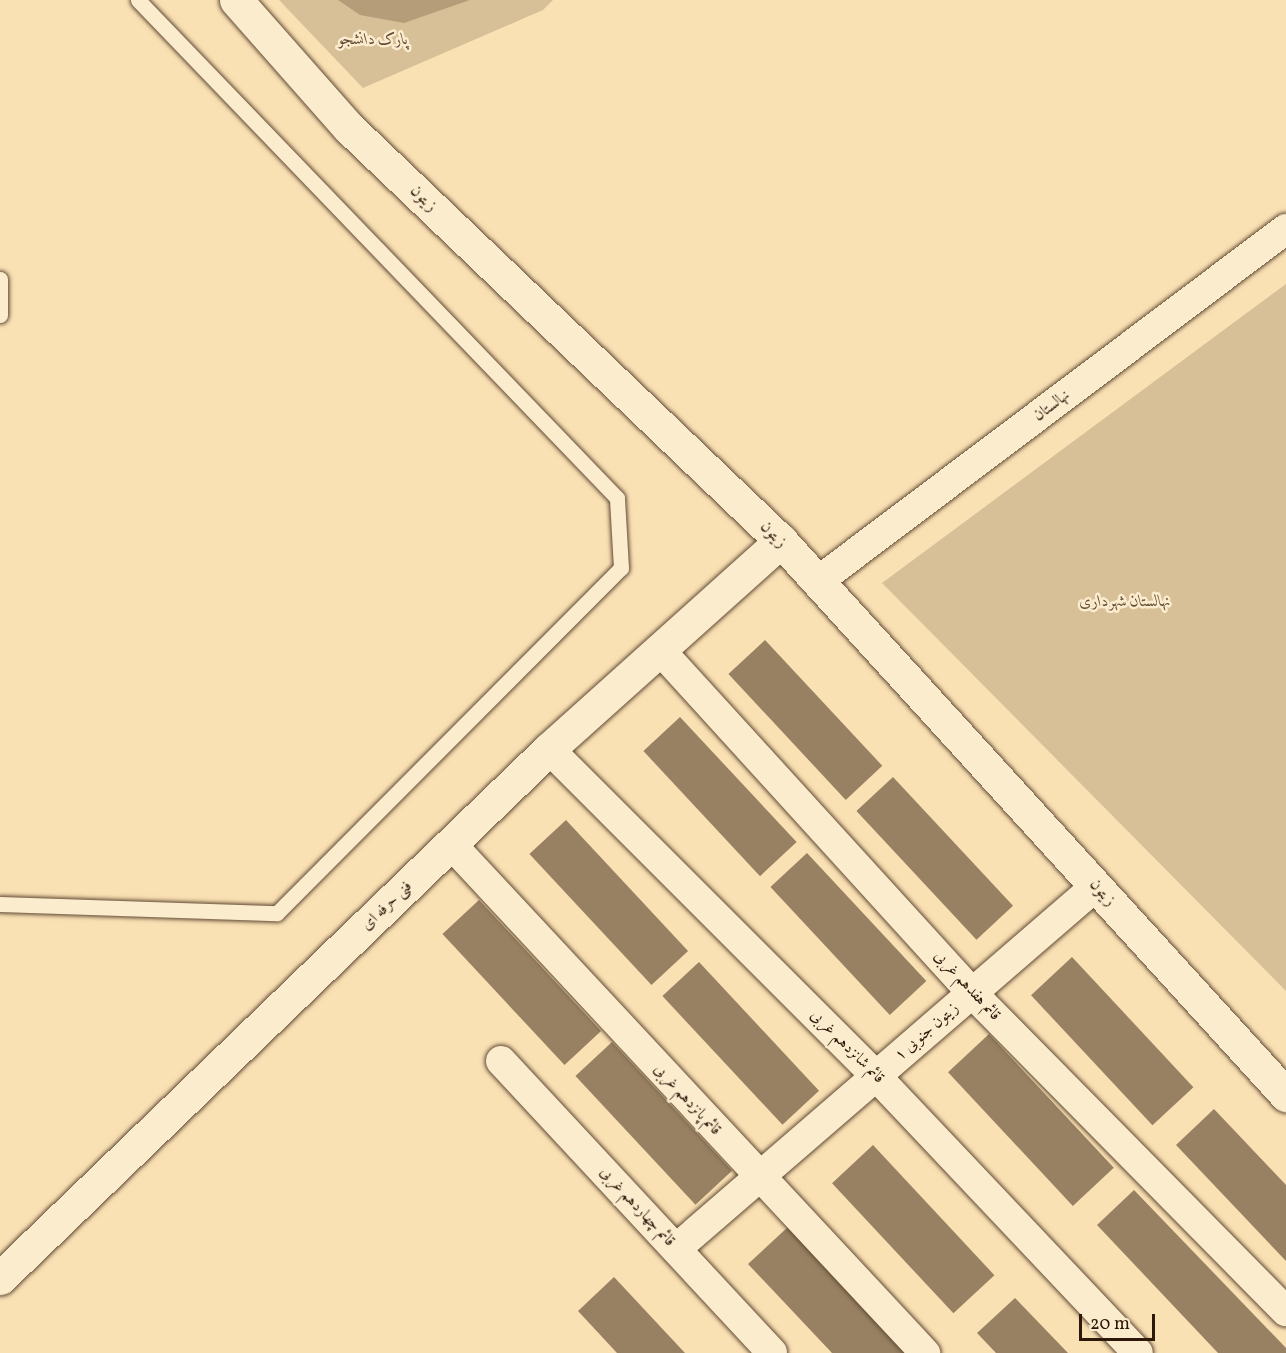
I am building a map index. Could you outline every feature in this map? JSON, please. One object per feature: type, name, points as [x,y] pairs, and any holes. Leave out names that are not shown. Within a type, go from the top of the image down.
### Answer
[{"type":"street","name":"زیتون","points":[[236,0],[349,128],[781,541],[1286,1095]]},
{"type":"street","name":"نهالستان","points":[[817,582],[1286,229]]},
{"type":"street","name":"فنی حرفه ای","points":[[0,1278],[549,749],[781,541]]},
{"type":"street","name":"قائم هفدهم غربی","points":[[660,650],[972,993],[1286,1311]]},
{"type":"street","name":"قائم شانزدهم غربی","points":[[549,749],[876,1076],[1137,1353]]},
{"type":"street","name":"قائم پانزدهم غربی","points":[[450,844],[925,1353]]},
{"type":"street","name":"زیتون جنوبی ۱","points":[[676,1249],[1096,886]]},
{"type":"street","name":"قائم چهاردهم غربی","points":[[501,1061],[772,1353]]},
{"type":"lane","points":[[0,904],[277,914],[621,568],[617,498],[138,0]]},
{"type":"lane","points":[[0,279],[0,315]]},
{"type":"green space","name":"پارک دانشجو","points":[[279,0],[553,0],[543,10],[363,88]]},
{"type":"green space","name":"نهالستان شهرداری","points":[[1286,284],[1286,991],[882,583]]},
{"type":"shaded area","points":[[338,0],[470,0],[404,23],[360,15]]},
{"type":"building","points":[[765,640],[882,766],[846,800],[728,674]]},
{"type":"building","points":[[680,717],[797,842],[760,876],[643,751]]},
{"type":"building","points":[[893,777],[1013,906],[976,940],[856,811]]},
{"type":"building","points":[[566,820],[688,951],[652,985],[529,854]]},
{"type":"building","points":[[807,853],[926,981],[890,1015],[770,887]]},
{"type":"building","points":[[479,900],[601,1031],[565,1065],[442,934]]},
{"type":"building","points":[[1072,957],[1193,1087],[1152,1125],[1031,995]]},
{"type":"building","points":[[699,962],[819,1091],[782,1125],[662,996]]},
{"type":"building","points":[[989,1034],[1114,1168],[1073,1206],[948,1072]]},
{"type":"building","points":[[612,1042],[732,1171],[695,1205],[575,1076]]},
{"type":"building","points":[[1214,1109],[1286,1185],[1286,1261],[1176,1145]]},
{"type":"building","points":[[873,1145],[994,1275],[953,1313],[832,1183]]},
{"type":"building","points":[[1134,1190],[1286,1348],[1286,1353],[1218,1353],[1097,1225]]},
{"type":"building","points":[[789,1226],[908,1353],[832,1353],[748,1264]]},
{"type":"building","points":[[614,1277],[685,1353],[617,1353],[578,1311]]},
{"type":"building","points":[[1015,1298],[1068,1353],[996,1353],[977,1333]]}]
